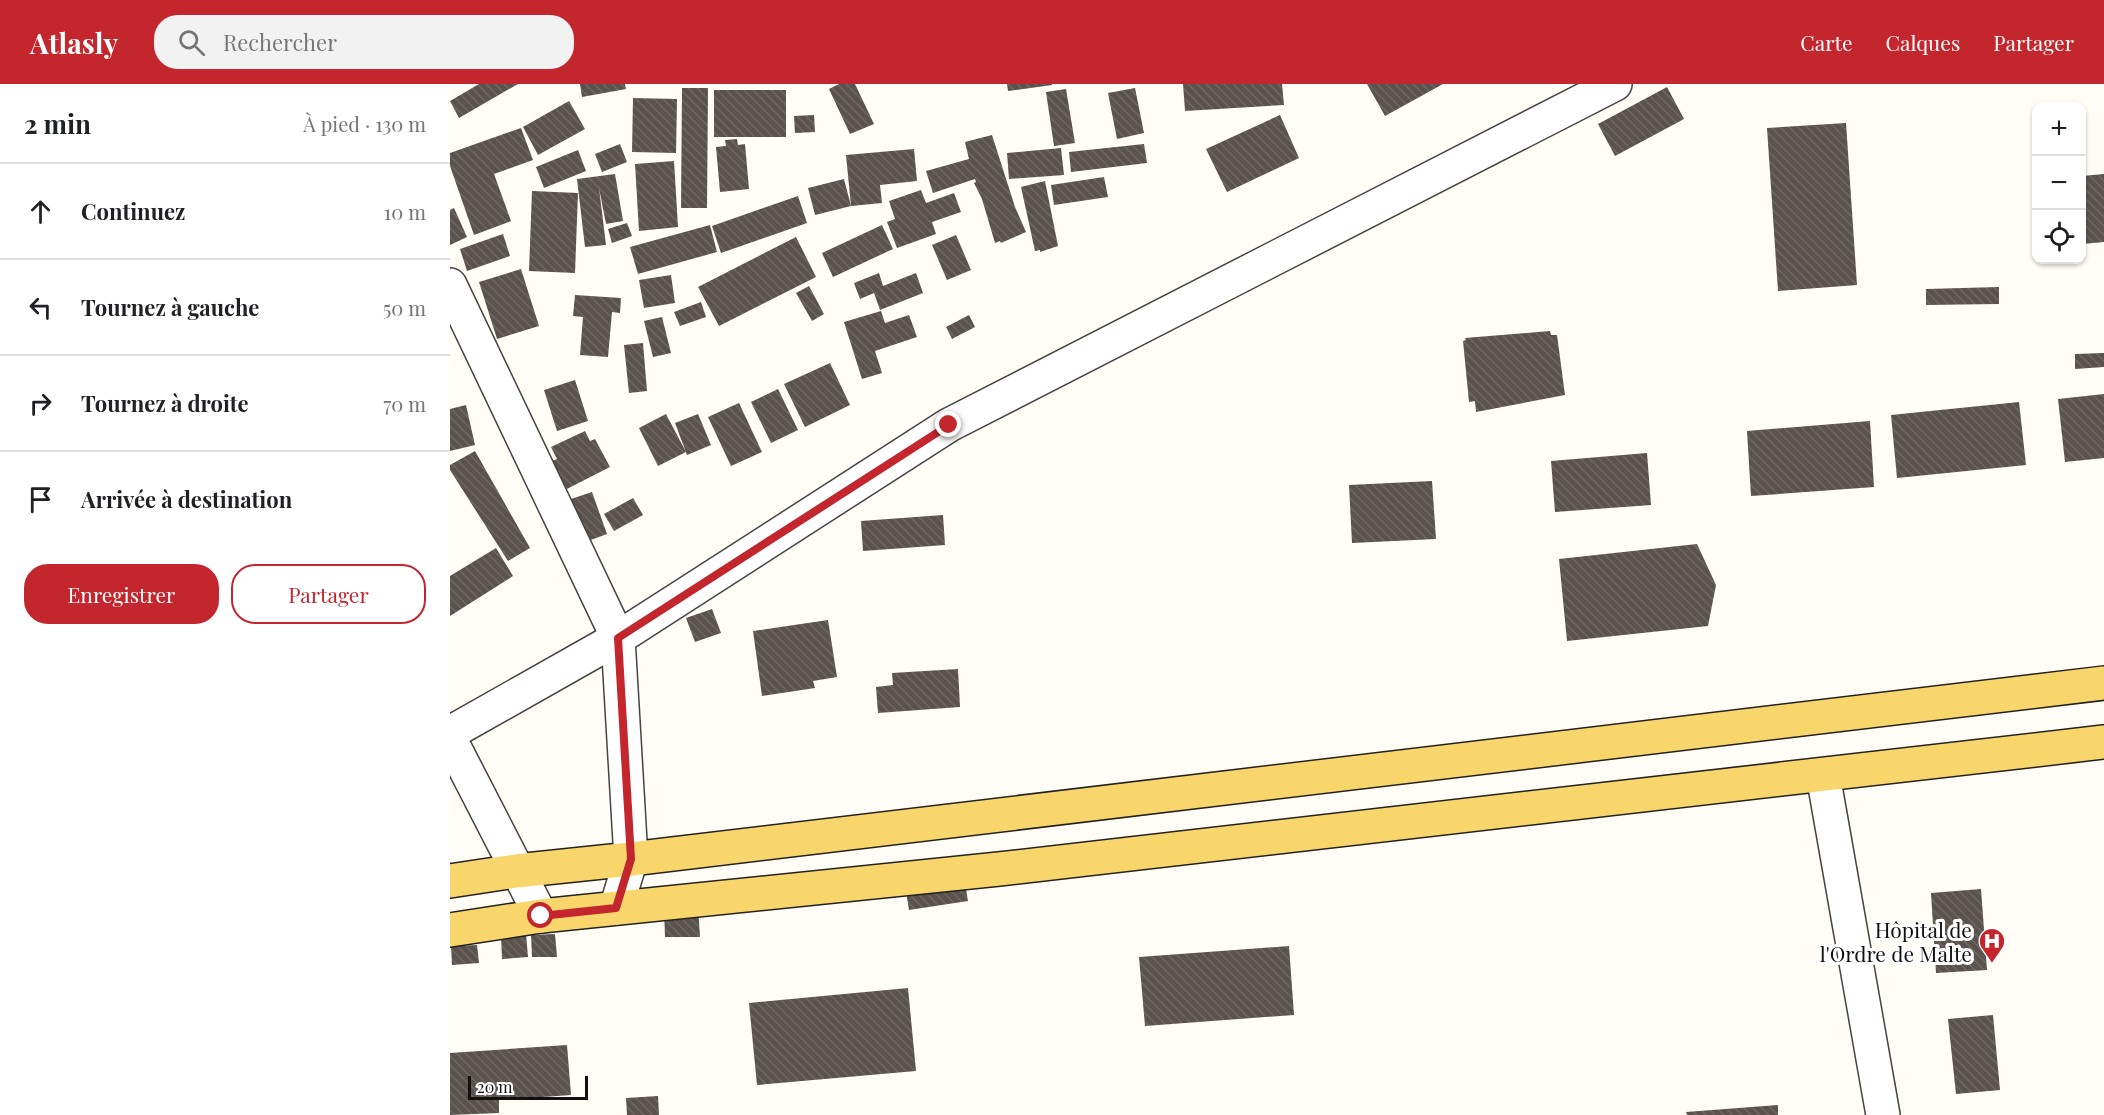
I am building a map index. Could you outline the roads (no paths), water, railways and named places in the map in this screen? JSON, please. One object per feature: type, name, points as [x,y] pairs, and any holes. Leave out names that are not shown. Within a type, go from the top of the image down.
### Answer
[{"type":"main road","points":[[450,881],[516,871],[2104,683]]},
{"type":"main road","points":[[450,930],[541,916],[999,869],[2104,742]]},
{"type":"street","points":[[450,733],[618,638],[949,425],[1612,85]]},
{"type":"street","points":[[450,285],[618,638],[631,859],[616,908]]},
{"type":"street","points":[[450,739],[541,916]]},
{"type":"street","points":[[1823,775],[1883,1115]]},
{"type":"place","name":"Hôpital de l'Ordre de Malte","points":[[1992,964]]}]
